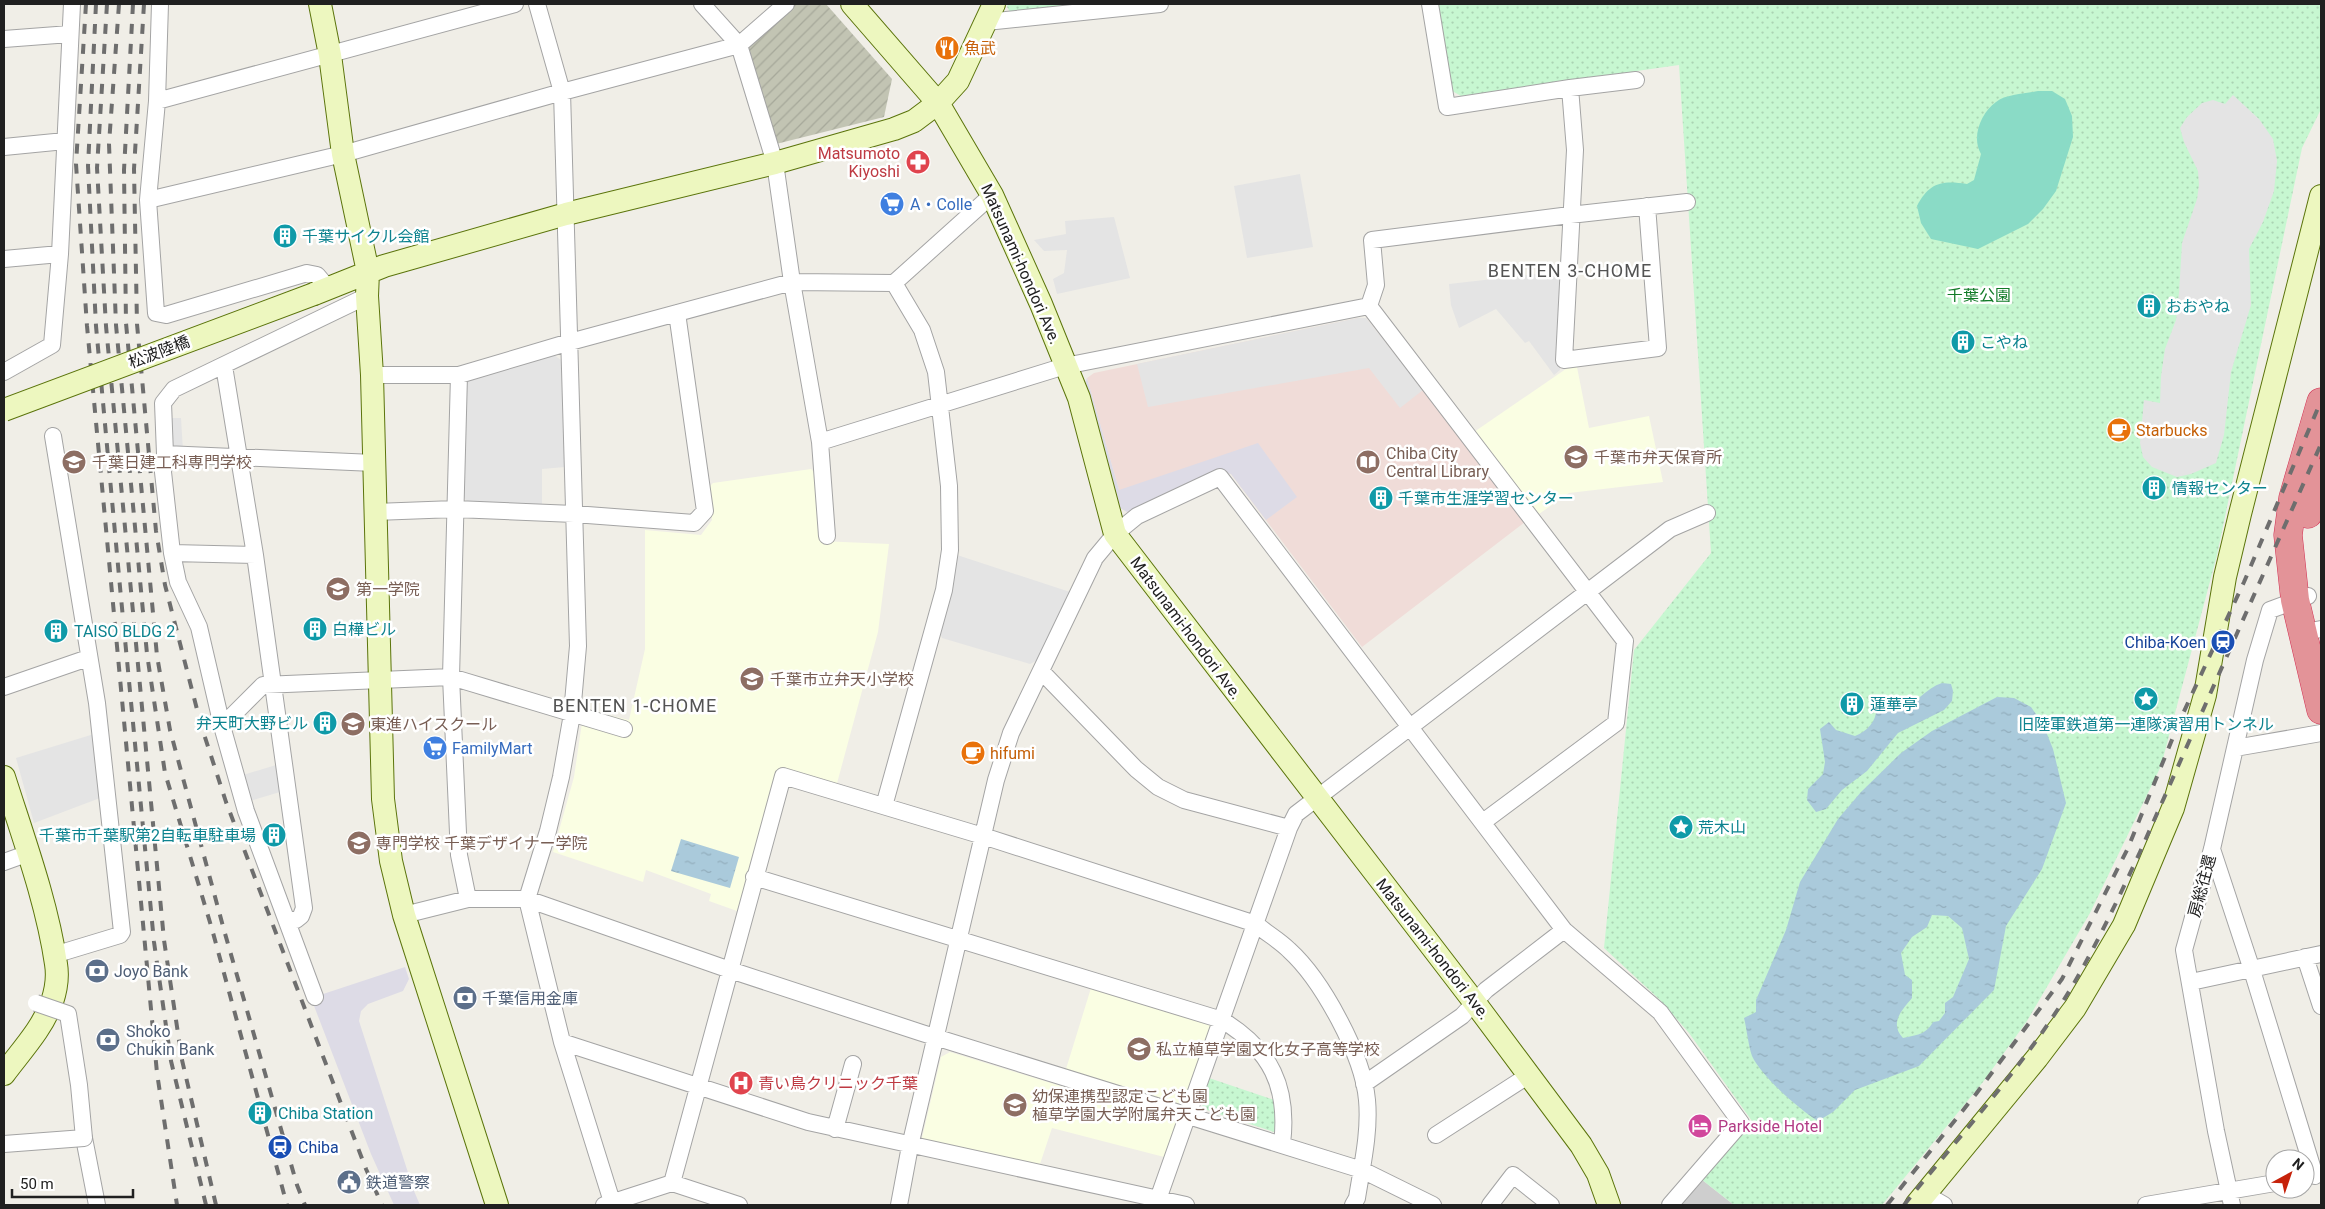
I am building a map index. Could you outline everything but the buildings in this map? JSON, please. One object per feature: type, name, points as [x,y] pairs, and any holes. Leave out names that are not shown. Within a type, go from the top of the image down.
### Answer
[{"type":"highway","points":[[2321,402],[2289,518],[2288,534],[2321,710]]},
{"type":"highway","points":[[2320,636],[2301,598],[2306,528],[2310,502],[2321,473]]},
{"type":"street","points":[[4,372],[52,345],[60,254],[72,4]]},
{"type":"street","points":[[160,4],[157,101],[148,200],[156,313],[166,315],[307,273],[317,274],[321,291]]},
{"type":"street","points":[[320,4],[330,55],[343,154],[368,272],[367,296],[372,375],[383,800],[390,861],[404,915],[497,1205]]},
{"type":"street","points":[[157,101],[515,4]]},
{"type":"street","points":[[537,4],[562,92],[578,646],[572,714],[559,786],[548,831],[527,899],[562,1042],[609,1204],[672,1183],[739,1205]]},
{"type":"street","points":[[702,4],[738,45],[775,163],[792,282],[820,442],[827,536]]},
{"type":"street","points":[[148,200],[343,154],[562,92],[738,45],[786,4]]},
{"type":"street","name":"Matsunami-hondori Ave.","points":[[852,4],[938,103],[992,195],[1041,304],[1079,398],[1115,534],[1475,1002],[1581,1145],[1598,1174],[1609,1205]]},
{"type":"street","points":[[990,13],[1160,4]]},
{"type":"street","points":[[1430,4],[1447,107],[1636,80]]},
{"type":"street","name":"松波陸橋","points":[[4,410],[368,272],[566,214],[775,163],[894,129],[914,121],[938,103],[958,81],[990,13]]},
{"type":"street","points":[[4,39],[70,34]]},
{"type":"street","points":[[1570,88],[1575,150],[1570,215],[1564,360],[1658,348],[1647,206]]},
{"type":"street","points":[[4,146],[65,141]]},
{"type":"street","points":[[372,375],[459,375],[570,342],[792,282],[894,283],[992,195]]},
{"type":"street","points":[[1928,1201],[2075,1008],[2124,925],[2173,808],[2205,695],[2225,577],[2321,196]]},
{"type":"street","points":[[1370,306],[1376,286],[1372,240],[1687,202]]},
{"type":"street","points":[[4,259],[60,254]]},
{"type":"street","points":[[884,806],[944,590],[950,550],[948,486],[936,372],[922,330],[894,283]]},
{"type":"street","points":[[315,996],[294,944],[288,920],[283,914],[246,811],[222,726],[199,627],[178,582],[172,552],[163,472],[165,454],[163,403],[174,389],[367,296]]},
{"type":"street","points":[[820,442],[1065,366],[1370,306]]},
{"type":"street","points":[[1370,306],[1625,641],[1616,723],[1483,822]]},
{"type":"street","points":[[376,512],[455,509],[574,514],[694,523],[705,511],[677,313]]},
{"type":"street","points":[[224,366],[255,555],[304,908],[301,916],[296,920],[288,920]]},
{"type":"street","points":[[459,375],[451,677],[459,855],[468,899]]},
{"type":"street","points":[[53,436],[88,658],[97,703],[122,932],[120,935],[54,955]]},
{"type":"street","points":[[165,454],[374,463]]},
{"type":"street","points":[[899,1205],[910,1146],[996,780],[1011,733],[1042,672],[1095,558],[1115,534],[1137,516],[1220,477],[1411,726],[1564,930],[1660,1012],[1740,1123],[1670,1205]]},
{"type":"street","points":[[1157,1202],[1289,828],[1296,814],[1670,529],[1707,513]]},
{"type":"street","points":[[172,552],[255,555]]},
{"type":"street","name":"房総往還","points":[[2231,1198],[2216,1131],[2184,950],[2212,849],[2254,660],[2270,610],[2301,598]]},
{"type":"street","points":[[4,687],[88,658]]},
{"type":"street","points":[[1042,672],[1141,774],[1158,787],[1184,800],[1289,828]]},
{"type":"street","points":[[222,726],[263,685],[451,677],[624,729]]},
{"type":"street","points":[[2235,748],[2321,733]]},
{"type":"street","points":[[672,1183],[783,776],[983,836],[1256,924],[1288,949],[1306,968],[1338,1018],[1349,1040],[1364,1084],[1367,1099],[1367,1130],[1362,1170],[1357,1198],[1353,1205]]},
{"type":"street","points":[[4,778],[29,853],[57,966],[56,986],[52,1002],[41,1025],[4,1074]]},
{"type":"street","points":[[2212,849],[2251,968],[2306,1149]]},
{"type":"street","points":[[4,862],[29,853]]},
{"type":"street","points":[[754,877],[958,941],[1222,1020],[1242,1032],[1259,1048],[1272,1068],[1284,1105],[1285,1123],[1282,1144]]},
{"type":"street","points":[[404,915],[468,899],[527,899],[730,970],[936,1037],[1362,1170],[1433,1205]]},
{"type":"street","points":[[1364,1084],[1462,1016],[1486,990],[1564,930]]},
{"type":"street","points":[[2191,982],[2313,955],[2321,1006]]},
{"type":"street","points":[[36,1002],[68,1014],[80,1085],[84,1138],[97,1205]]},
{"type":"street","points":[[562,1042],[698,1088],[808,1122],[1157,1202],[1186,1205]]},
{"type":"street","points":[[835,1129],[853,1064]]},
{"type":"street","points":[[1436,1135],[1529,1075]]},
{"type":"street","points":[[4,1144],[84,1138]]},
{"type":"street","points":[[1490,1205],[1513,1175],[1551,1205]]},
{"type":"street","points":[[2146,1205],[2231,1198],[2265,1186]]},
{"type":"shaded area","points":[[793,4],[826,4],[892,79],[884,117],[776,144],[744,47]]},
{"type":"shaded area","points":[[2233,95],[2259,119],[2273,139],[2277,161],[2274,191],[2263,222],[2249,249],[2251,305],[2231,372],[2224,435],[2216,463],[2191,474],[2177,477],[2152,467],[2143,457],[2140,443],[2144,400],[2160,403],[2165,349],[2176,320],[2182,243],[2197,199],[2199,185],[2198,171],[2184,142],[2180,128],[2187,117],[2202,103],[2213,100],[2225,104]]},
{"type":"shaded area","points":[[1300,174],[1313,247],[1247,258],[1234,186]]},
{"type":"shaded area","points":[[1114,217],[1130,278],[1057,294],[1053,279],[1064,273],[1067,250],[1044,251],[1034,240],[1066,234],[1065,221]]},
{"type":"shaded area","points":[[1563,271],[1560,370],[1554,375],[1529,341],[1525,343],[1496,309],[1459,328],[1451,305],[1449,284]]},
{"type":"shaded area","points":[[1358,318],[1366,318],[1525,522],[1362,647],[1231,474],[1217,470],[1127,512],[1087,378],[1094,373]]},
{"type":"shaded area","points":[[1358,318],[1366,318],[1423,390],[1400,408],[1369,368],[1148,407],[1137,364]]},
{"type":"shaded area","points":[[554,355],[561,360],[565,467],[542,469],[542,506],[468,502],[463,497],[466,383],[471,378]]},
{"type":"shaded area","name":"千葉市弁天保育所","points":[[1576,362],[1589,428],[1649,416],[1663,482],[1569,493],[1539,514],[1474,432]]},
{"type":"shaded area","points":[[1087,378],[1119,490],[1258,443],[1297,497],[1266,520],[1231,474],[1217,470],[1127,512],[1120,508],[1084,386]]},
{"type":"shaded area","points":[[170,418],[181,418],[183,451],[170,445]]},
{"type":"shaded area","name":"千葉市立弁天小学校","points":[[811,469],[817,475],[820,541],[889,544],[878,632],[836,787],[780,770],[737,911],[709,901],[711,894],[646,870],[643,882],[553,852],[574,777],[584,709],[629,720],[645,649],[645,530],[701,535],[712,520],[707,489],[713,483]]},
{"type":"shaded area","points":[[954,554],[1070,592],[1038,660],[1030,664],[942,638],[938,629]]},
{"type":"shaded area","points":[[94,734],[100,798],[34,823],[16,758]]},
{"type":"shaded area","points":[[276,765],[280,792],[250,801],[243,775]]},
{"type":"shaded area","points":[[405,967],[409,979],[403,991],[368,1004],[361,1011],[359,1021],[420,1205],[394,1205],[371,1154],[311,998]]},
{"type":"shaded area","name":"私立植草学園文化女子高等学校","points":[[1091,988],[1208,1022],[1213,1029],[1191,1096],[1181,1104],[1066,1069]]},
{"type":"shaded area","points":[[950,1052],[1174,1121],[1180,1128],[1168,1158],[1052,1128],[1038,1170],[928,1146],[922,1138],[941,1057]]},
{"type":"shaded area","points":[[1701,1179],[1734,1205],[1679,1205]]},
{"type":"green space","points":[[1008,4],[1084,4],[1011,13],[1007,7]]},
{"type":"green space","name":"千葉公園","points":[[1430,4],[2321,4],[2321,109],[2302,148],[2217,555],[2161,766],[2090,913],[2027,1021],[1983,1082],[1882,1205],[1734,1205],[1701,1179],[1752,1121],[1689,1033],[1659,999],[1604,948],[1634,650],[1711,553],[1679,65],[1461,96],[1447,88]]},
{"type":"green space","points":[[2038,91],[2052,91],[2065,99],[2072,116],[2073,137],[2056,191],[2043,209],[2028,224],[1978,249],[1931,239],[1921,223],[1917,206],[1926,192],[1943,183],[1967,184],[1974,180],[1981,154],[1978,147],[1977,133],[1986,112],[2000,99]]},
{"type":"green space","points":[[1209,1078],[1280,1102],[1277,1133],[1204,1109],[1202,1105]]},
{"type":"water","points":[[1942,683],[1951,684],[1953,691],[1952,701],[1944,710],[1898,733],[1867,771],[1842,790],[1826,809],[1816,812],[1807,800],[1808,789],[1823,774],[1825,762],[1820,729],[1829,722],[1836,730],[1855,736],[1865,730],[1875,717],[1875,700],[1899,710],[1911,704],[1931,688]]},
{"type":"water","points":[[1997,697],[2014,698],[2031,707],[2043,724],[2053,749],[2066,803],[2042,869],[2006,926],[1994,990],[1919,1066],[1855,1090],[1833,1112],[1818,1121],[1781,1092],[1757,1064],[1752,1056],[1744,1018],[1756,1012],[1756,1000],[1786,930],[1800,882],[1838,819],[1861,792],[1901,753],[1932,731]],"holes":[[[1932,915],[1948,916],[1962,928],[1969,959],[1953,997],[1945,1003],[1945,1013],[1939,1021],[1933,1022],[1927,1030],[1920,1034],[1903,1038],[1897,1027],[1897,1022],[1901,1012],[1912,998],[1912,980],[1905,975],[1901,953],[1912,937],[1927,927]]]},
{"type":"water","points":[[681,839],[739,857],[730,888],[671,871]]},
{"type":"railway","points":[[86,4],[76,164],[87,326],[157,1073],[177,1205]]},
{"type":"railway","points":[[96,4],[88,166],[96,326],[154,942],[171,1061],[206,1205]]},
{"type":"railway","points":[[107,4],[97,168],[106,326],[164,940],[182,1060],[216,1205]]},
{"type":"railway","points":[[119,4],[109,144],[116,325],[147,654],[165,773],[212,929],[287,1205]]},
{"type":"railway","points":[[133,4],[124,170],[126,323],[157,656],[170,730],[224,930],[297,1185],[305,1205]]},
{"type":"railway","points":[[144,4],[134,169],[137,324],[156,531],[165,585],[201,725],[226,802],[366,1169],[382,1205]]},
{"type":"railway","points":[[1887,1205],[1976,1094],[2062,979],[2128,848],[2180,720],[2244,582],[2321,401]]},
{"type":"railway","points":[[1904,1205],[2014,1071],[2055,1014],[2082,969],[2140,852],[2321,444]]},
{"type":"place","name":"魚武","points":[[947,48]]},
{"type":"place","name":"Matsumoto Kiyoshi","points":[[918,162]]},
{"type":"place","name":"A・Colle","points":[[892,204]]},
{"type":"place","name":"千葉サイクル会館","points":[[285,236]]},
{"type":"place","name":"おおやね","points":[[2149,306]]},
{"type":"place","name":"こやね","points":[[1963,342]]},
{"type":"place","name":"Starbucks","points":[[2119,430]]},
{"type":"place","name":"千葉市弁天保育所","points":[[1576,457]]},
{"type":"place","name":"千葉日建工科専門学校","points":[[74,462]]},
{"type":"place","name":"Chiba City Central Library","points":[[1368,462]]},
{"type":"place","name":"情報センター","points":[[2154,488]]},
{"type":"place","name":"千葉市生涯学習センター","points":[[1381,498]]},
{"type":"place","name":"第一学院","points":[[338,589]]},
{"type":"place","name":"白樺ビル","points":[[315,629]]},
{"type":"place","name":"TAISO BLDG 2","points":[[56,631]]},
{"type":"place","name":"Chiba-Koen","points":[[2223,642]]},
{"type":"place","name":"千葉市立弁天小学校","points":[[752,679]]},
{"type":"place","name":"旧陸軍鉄道第一連隊演習用トンネル","points":[[2146,699]]},
{"type":"place","name":"蓮華亭","points":[[1852,704]]},
{"type":"place","name":"弁天町大野ビル","points":[[325,723]]},
{"type":"place","name":"東進ハイスクール","points":[[353,724]]},
{"type":"place","name":"FamilyMart","points":[[435,748]]},
{"type":"place","name":"hifumi","points":[[973,753]]},
{"type":"place","name":"荒木山","points":[[1681,827]]},
{"type":"place","name":"千葉市千葉駅第2自転車駐車場","points":[[274,835]]},
{"type":"place","name":"専門学校 千葉デザイナー学院","points":[[359,843]]},
{"type":"place","name":"Joyo Bank","points":[[97,971]]},
{"type":"place","name":"千葉信用金庫","points":[[465,998]]},
{"type":"place","name":"Shoko Chukin Bank","points":[[108,1040]]},
{"type":"place","name":"私立植草学園文化女子高等学校","points":[[1139,1049]]},
{"type":"place","name":"青い鳥クリニック千葉","points":[[741,1083]]},
{"type":"place","name":"幼保連携型認定こども園 植草学園大学附属弁天こども園","points":[[1015,1105]]},
{"type":"place","name":"Chiba Station","points":[[260,1113]]},
{"type":"place","name":"Parkside Hotel","points":[[1700,1126]]},
{"type":"place","name":"Chiba","points":[[280,1147]]},
{"type":"place","name":"鉄道警察","points":[[349,1182]]},
{"type":"district","name":"BENTEN 3-CHOME","points":[[1570,270]]},
{"type":"district","name":"BENTEN 1-CHOME","points":[[635,705]]}]
